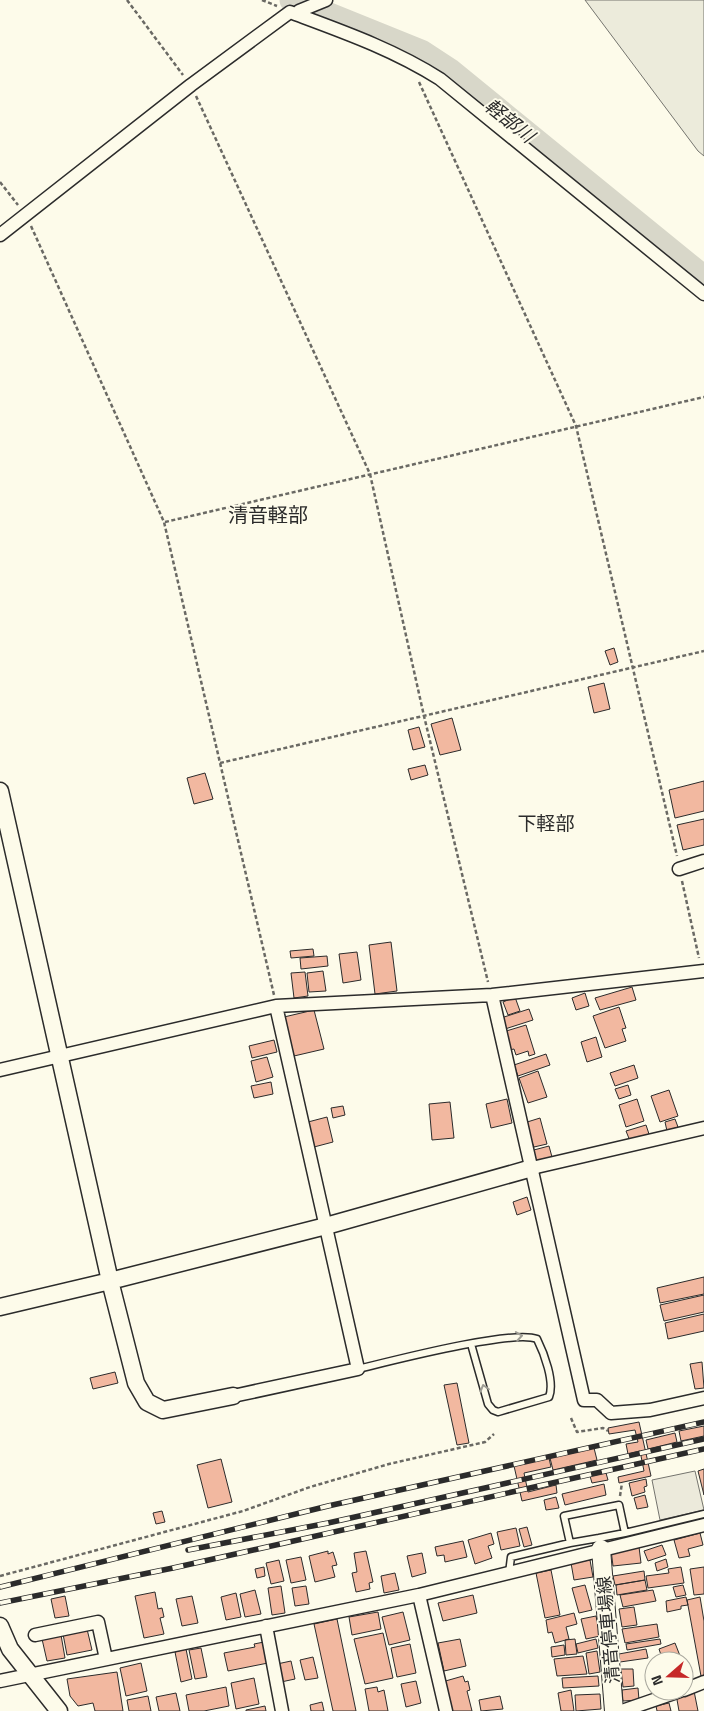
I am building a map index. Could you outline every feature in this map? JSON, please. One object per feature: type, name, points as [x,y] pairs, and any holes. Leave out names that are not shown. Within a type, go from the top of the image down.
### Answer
[{"type":"main road","name":"清音停車場線","points":[[600,1543],[614,1711]]},
{"type":"street","points":[[298,12],[322,1]]},
{"type":"street","points":[[0,235],[191,85],[290,12],[298,12],[412,62],[440,79],[704,294]]},
{"type":"street","points":[[0,791],[110,1281],[136,1382],[146,1402],[163,1410],[358,1369],[276,1006]]},
{"type":"street","points":[[679,869],[704,861]]},
{"type":"street","points":[[0,1070],[276,1006],[492,995],[703,971]]},
{"type":"street","points":[[492,995],[584,1400],[597,1400],[611,1413],[650,1410],[704,1398]]},
{"type":"street","points":[[0,1307],[326,1226],[532,1168],[704,1128]]},
{"type":"street","points":[[0,1681],[419,1595],[509,1572],[600,1543],[704,1526]]},
{"type":"street","points":[[419,1595],[446,1711]]},
{"type":"street","points":[[35,1635],[98,1622],[106,1659]]},
{"type":"street","points":[[0,1626],[10,1649],[59,1711]]},
{"type":"street","points":[[266,1626],[282,1711]]},
{"type":"street","points":[[622,1711],[651,1701]]},
{"type":"lane","points":[[358,1369],[471,1344],[528,1335],[537,1339],[542,1348],[552,1390],[549,1397],[498,1412],[493,1410],[488,1404],[471,1344]]},
{"type":"lane","points":[[570,1544],[564,1516],[593,1510],[619,1505],[625,1533]]},
{"type":"lane","points":[[509,1572],[511,1557],[570,1544],[600,1543],[625,1533],[704,1514]]},
{"type":"path","points":[[127,0],[191,85],[370,474],[424,716],[492,995]]},
{"type":"path","points":[[412,62],[415,73],[576,426],[703,971]]},
{"type":"path","points":[[0,182],[26,215],[164,522],[276,1006]]},
{"type":"path","points":[[164,522],[704,396]]},
{"type":"path","points":[[220,763],[704,651]]},
{"type":"path","points":[[571,1418],[577,1432],[604,1428],[608,1431]]},
{"type":"path","points":[[0,1576],[243,1511],[310,1487],[389,1464],[485,1442],[494,1434]]},
{"type":"shaded area","points":[[585,0],[704,0],[704,156],[698,151]]},
{"type":"shaded area","points":[[695,1471],[704,1510],[660,1520],[652,1480]]},
{"type":"building","points":[[614,648],[618,662],[610,665],[605,651]]},
{"type":"building","points":[[604,683],[610,709],[594,713],[588,687]]},
{"type":"building","points":[[452,718],[461,750],[440,755],[431,724]]},
{"type":"building","points":[[419,727],[425,747],[413,750],[408,730]]},
{"type":"building","points":[[425,765],[428,775],[411,780],[408,769]]},
{"type":"building","points":[[205,773],[213,799],[194,804],[187,778]]},
{"type":"building","points":[[704,781],[704,811],[675,818],[669,790]]},
{"type":"building","points":[[704,819],[704,845],[683,850],[677,825]]},
{"type":"building","points":[[391,942],[397,991],[375,994],[369,945]]},
{"type":"building","points":[[313,949],[314,956],[291,958],[290,951]]},
{"type":"building","points":[[357,952],[361,980],[343,983],[339,954]]},
{"type":"building","points":[[327,956],[328,966],[301,969],[300,958]]},
{"type":"building","points":[[323,971],[326,991],[309,992],[307,973]]},
{"type":"building","points":[[305,972],[308,996],[294,998],[291,973]]},
{"type":"building","points":[[632,987],[636,1000],[600,1010],[595,998]]},
{"type":"building","points":[[585,993],[589,1006],[576,1010],[572,998]]},
{"type":"building","points":[[515,997],[520,1011],[508,1015],[503,1002]]},
{"type":"building","points":[[619,1007],[626,1028],[622,1029],[626,1041],[605,1048],[593,1016]]},
{"type":"building","points":[[529,1009],[533,1020],[505,1029],[501,1018]]},
{"type":"building","points":[[314,1010],[324,1049],[294,1056],[284,1017]]},
{"type":"building","points":[[526,1025],[535,1054],[529,1056],[528,1051],[516,1055],[514,1049],[509,1050],[503,1032]]},
{"type":"building","points":[[596,1037],[602,1057],[587,1062],[581,1042]]},
{"type":"building","points":[[274,1040],[277,1052],[252,1058],[249,1046]]},
{"type":"building","points":[[546,1054],[550,1065],[518,1076],[514,1065]]},
{"type":"building","points":[[267,1057],[273,1077],[256,1082],[251,1061]]},
{"type":"building","points":[[634,1065],[638,1078],[615,1086],[610,1073]]},
{"type":"building","points":[[538,1071],[547,1097],[528,1103],[519,1078]]},
{"type":"building","points":[[271,1082],[273,1094],[254,1098],[251,1086]]},
{"type":"building","points":[[628,1085],[631,1095],[619,1099],[615,1089]]},
{"type":"building","points":[[669,1090],[678,1116],[660,1122],[651,1096]]},
{"type":"building","points":[[507,1099],[512,1123],[491,1128],[486,1104]]},
{"type":"building","points":[[637,1099],[644,1121],[626,1127],[619,1105]]},
{"type":"building","points":[[450,1102],[454,1138],[432,1140],[429,1104]]},
{"type":"building","points":[[343,1106],[345,1115],[333,1118],[331,1108]]},
{"type":"building","points":[[327,1117],[333,1142],[314,1147],[308,1122]]},
{"type":"building","points":[[540,1118],[547,1144],[534,1147],[524,1123]]},
{"type":"building","points":[[675,1119],[678,1127],[667,1131],[665,1122]]},
{"type":"building","points":[[646,1125],[649,1134],[630,1141],[626,1131]]},
{"type":"building","points":[[549,1146],[552,1157],[533,1162],[530,1151]]},
{"type":"building","points":[[527,1197],[531,1210],[517,1215],[513,1202]]},
{"type":"building","points":[[704,1277],[704,1294],[660,1303],[657,1288]]},
{"type":"building","points":[[704,1295],[704,1312],[664,1321],[660,1305]]},
{"type":"building","points":[[704,1314],[704,1331],[668,1339],[665,1323]]},
{"type":"building","points":[[702,1362],[704,1388],[695,1389],[690,1364]]},
{"type":"building","points":[[115,1372],[118,1383],[93,1389],[90,1378]]},
{"type":"building","points":[[457,1383],[469,1443],[457,1445],[444,1385]]},
{"type":"building","points":[[639,1422],[651,1476],[619,1483],[618,1477],[644,1471],[640,1451],[628,1454],[626,1444],[638,1442],[635,1430],[609,1434],[608,1428]]},
{"type":"building","points":[[704,1426],[704,1436],[681,1441],[679,1431]]},
{"type":"building","points":[[675,1433],[677,1442],[648,1449],[646,1440]]},
{"type":"building","points":[[594,1448],[597,1460],[553,1470],[550,1458]]},
{"type":"building","points":[[549,1458],[551,1467],[524,1473],[528,1492],[556,1485],[557,1493],[522,1501],[514,1466]]},
{"type":"building","points":[[221,1459],[232,1502],[208,1508],[197,1465]]},
{"type":"building","points":[[704,1469],[704,1495],[698,1471]]},
{"type":"building","points":[[606,1473],[608,1480],[592,1483],[590,1476]]},
{"type":"building","points":[[646,1479],[647,1486],[644,1487],[645,1492],[632,1496],[629,1483]]},
{"type":"building","points":[[604,1484],[606,1495],[565,1505],[562,1494]]},
{"type":"building","points":[[645,1495],[648,1507],[637,1509],[634,1498]]},
{"type":"building","points":[[556,1497],[559,1508],[546,1510],[544,1500]]},
{"type":"building","points":[[162,1511],[165,1522],[156,1524],[153,1513]]},
{"type":"building","points":[[527,1527],[532,1545],[524,1547],[519,1529]]},
{"type":"building","points":[[516,1528],[520,1546],[501,1550],[497,1532]]},
{"type":"building","points":[[491,1533],[494,1544],[488,1546],[492,1558],[475,1564],[468,1540]]},
{"type":"building","points":[[700,1533],[703,1545],[688,1549],[690,1556],[679,1558],[674,1540]]},
{"type":"building","points":[[463,1541],[467,1557],[445,1562],[444,1555],[437,1556],[435,1547]]},
{"type":"building","points":[[662,1545],[666,1555],[648,1561],[644,1551]]},
{"type":"building","points":[[639,1547],[641,1563],[613,1566],[611,1550]]},
{"type":"building","points":[[328,1551],[328,1554],[333,1552],[337,1565],[332,1566],[335,1577],[315,1582],[309,1556]]},
{"type":"building","points":[[366,1551],[373,1582],[369,1583],[370,1589],[356,1592],[352,1573],[357,1572],[354,1553]]},
{"type":"building","points":[[422,1553],[426,1573],[412,1577],[407,1556]]},
{"type":"building","points":[[301,1557],[306,1580],[291,1583],[286,1560]]},
{"type":"building","points":[[666,1559],[668,1567],[657,1571],[655,1563]]},
{"type":"building","points":[[279,1560],[284,1581],[271,1584],[266,1563]]},
{"type":"building","points":[[590,1560],[593,1577],[574,1580],[571,1563]]},
{"type":"building","points":[[264,1567],[265,1576],[257,1578],[255,1569]]},
{"type":"building","points":[[681,1567],[684,1583],[648,1588],[646,1576],[669,1573],[668,1569]]},
{"type":"building","points":[[704,1567],[704,1594],[694,1595],[690,1569]]},
{"type":"building","points":[[551,1570],[560,1615],[545,1618],[536,1573]]},
{"type":"building","points":[[644,1571],[645,1580],[615,1585],[613,1576]]},
{"type":"building","points":[[395,1573],[399,1590],[384,1593],[381,1576]]},
{"type":"building","points":[[645,1580],[647,1590],[617,1595],[616,1585]]},
{"type":"building","points":[[585,1585],[592,1610],[579,1613],[572,1588]]},
{"type":"building","points":[[683,1585],[686,1595],[676,1597],[673,1587]]},
{"type":"building","points":[[281,1586],[285,1613],[272,1615],[268,1588]]},
{"type":"building","points":[[306,1586],[309,1604],[295,1606],[292,1588]]},
{"type":"building","points":[[255,1590],[261,1614],[245,1617],[240,1594]]},
{"type":"building","points":[[653,1590],[656,1601],[623,1607],[620,1595]]},
{"type":"building","points":[[155,1592],[158,1609],[162,1608],[164,1617],[160,1618],[164,1634],[144,1638],[135,1596]]},
{"type":"building","points":[[236,1593],[241,1617],[226,1620],[221,1597]]},
{"type":"building","points":[[473,1595],[477,1613],[443,1621],[438,1603]]},
{"type":"building","points":[[65,1596],[69,1616],[55,1618],[51,1599]]},
{"type":"building","points":[[192,1596],[198,1623],[182,1626],[176,1599]]},
{"type":"building","points":[[686,1597],[688,1605],[681,1606],[681,1609],[667,1612],[666,1601]]},
{"type":"building","points":[[700,1597],[704,1621],[704,1675],[701,1676],[687,1600]]},
{"type":"building","points":[[634,1607],[637,1625],[622,1627],[619,1609]]},
{"type":"building","points":[[378,1612],[381,1629],[352,1635],[349,1617]]},
{"type":"building","points":[[403,1612],[410,1640],[389,1645],[382,1617]]},
{"type":"building","points":[[574,1613],[577,1624],[566,1627],[569,1639],[555,1643],[552,1632],[548,1633],[546,1620]]},
{"type":"building","points":[[596,1616],[600,1636],[586,1639],[581,1619]]},
{"type":"building","points":[[337,1619],[356,1711],[333,1711],[314,1624]]},
{"type":"building","points":[[657,1624],[659,1637],[625,1643],[622,1629]]},
{"type":"building","points":[[87,1629],[92,1650],[67,1655],[63,1634]]},
{"type":"building","points":[[383,1633],[393,1678],[365,1684],[354,1639]]},
{"type":"building","points":[[61,1635],[65,1658],[47,1661],[42,1639]]},
{"type":"building","points":[[460,1639],[466,1666],[444,1671],[438,1643]]},
{"type":"building","points":[[575,1639],[577,1654],[566,1655],[565,1640]]},
{"type":"building","points":[[596,1639],[598,1648],[578,1653],[576,1644]]},
{"type":"building","points":[[660,1639],[661,1644],[627,1650],[626,1644]]},
{"type":"building","points":[[264,1642],[268,1663],[228,1671],[224,1653],[255,1647],[254,1644]]},
{"type":"building","points":[[675,1643],[678,1651],[660,1651],[659,1649]]},
{"type":"building","points":[[410,1644],[416,1673],[397,1677],[391,1648]]},
{"type":"building","points":[[564,1645],[565,1655],[552,1657],[551,1647]]},
{"type":"building","points":[[201,1648],[207,1677],[195,1679],[189,1650]]},
{"type":"building","points":[[186,1649],[192,1679],[181,1682],[175,1652]]},
{"type":"building","points":[[646,1649],[646,1651],[644,1651],[644,1659],[620,1662],[619,1654]]},
{"type":"building","points":[[597,1651],[600,1672],[589,1674],[586,1653]]},
{"type":"building","points":[[583,1656],[587,1674],[557,1676],[554,1659]]},
{"type":"building","points":[[313,1657],[318,1678],[305,1680],[300,1660]]},
{"type":"building","points":[[291,1661],[295,1679],[281,1682],[277,1664]]},
{"type":"building","points":[[141,1663],[147,1691],[126,1696],[120,1668]]},
{"type":"building","points":[[621,1669],[633,1669],[634,1686],[623,1687]]},
{"type":"building","points":[[117,1672],[123,1711],[95,1711],[93,1703],[78,1706],[70,1696],[67,1679]]},
{"type":"building","points":[[463,1676],[465,1682],[468,1681],[470,1690],[467,1691],[472,1711],[450,1711],[442,1682]]},
{"type":"building","points":[[598,1676],[599,1686],[563,1688],[562,1678]]},
{"type":"building","points":[[254,1678],[259,1704],[236,1709],[231,1683]]},
{"type":"building","points":[[416,1681],[421,1703],[406,1707],[401,1684]]},
{"type":"building","points":[[226,1687],[229,1706],[204,1711],[189,1711],[186,1695]]},
{"type":"building","points":[[377,1687],[378,1692],[384,1690],[388,1711],[369,1711],[365,1689]]},
{"type":"building","points":[[638,1688],[639,1700],[623,1701],[622,1690]]},
{"type":"building","points":[[571,1690],[574,1711],[561,1711],[558,1693]]},
{"type":"building","points":[[694,1691],[698,1711],[679,1711],[677,1701],[694,1701]]},
{"type":"building","points":[[176,1693],[180,1711],[159,1711],[156,1697]]},
{"type":"building","points":[[600,1694],[601,1709],[576,1711],[575,1695]]},
{"type":"building","points":[[148,1696],[151,1711],[129,1711],[127,1700]]},
{"type":"building","points":[[500,1696],[503,1709],[481,1711],[479,1700]]},
{"type":"building","points":[[322,1702],[324,1711],[311,1711],[310,1705]]},
{"type":"building","points":[[669,1703],[671,1711],[657,1711],[656,1706]]},
{"type":"building","points":[[265,1706],[266,1711],[246,1711],[246,1710]]},
{"type":"waterway","name":"軽部川","points":[[292,0],[421,52],[450,71],[704,278]]},
{"type":"railway","points":[[0,1587],[328,1506],[704,1422]]},
{"type":"railway","points":[[188,1550],[328,1523],[704,1439]]},
{"type":"railway","points":[[0,1603],[173,1568],[704,1449]]},
{"type":"district","name":"清音軽部","points":[[268,514]]},
{"type":"district","name":"下軽部","points":[[546,822]]}]
